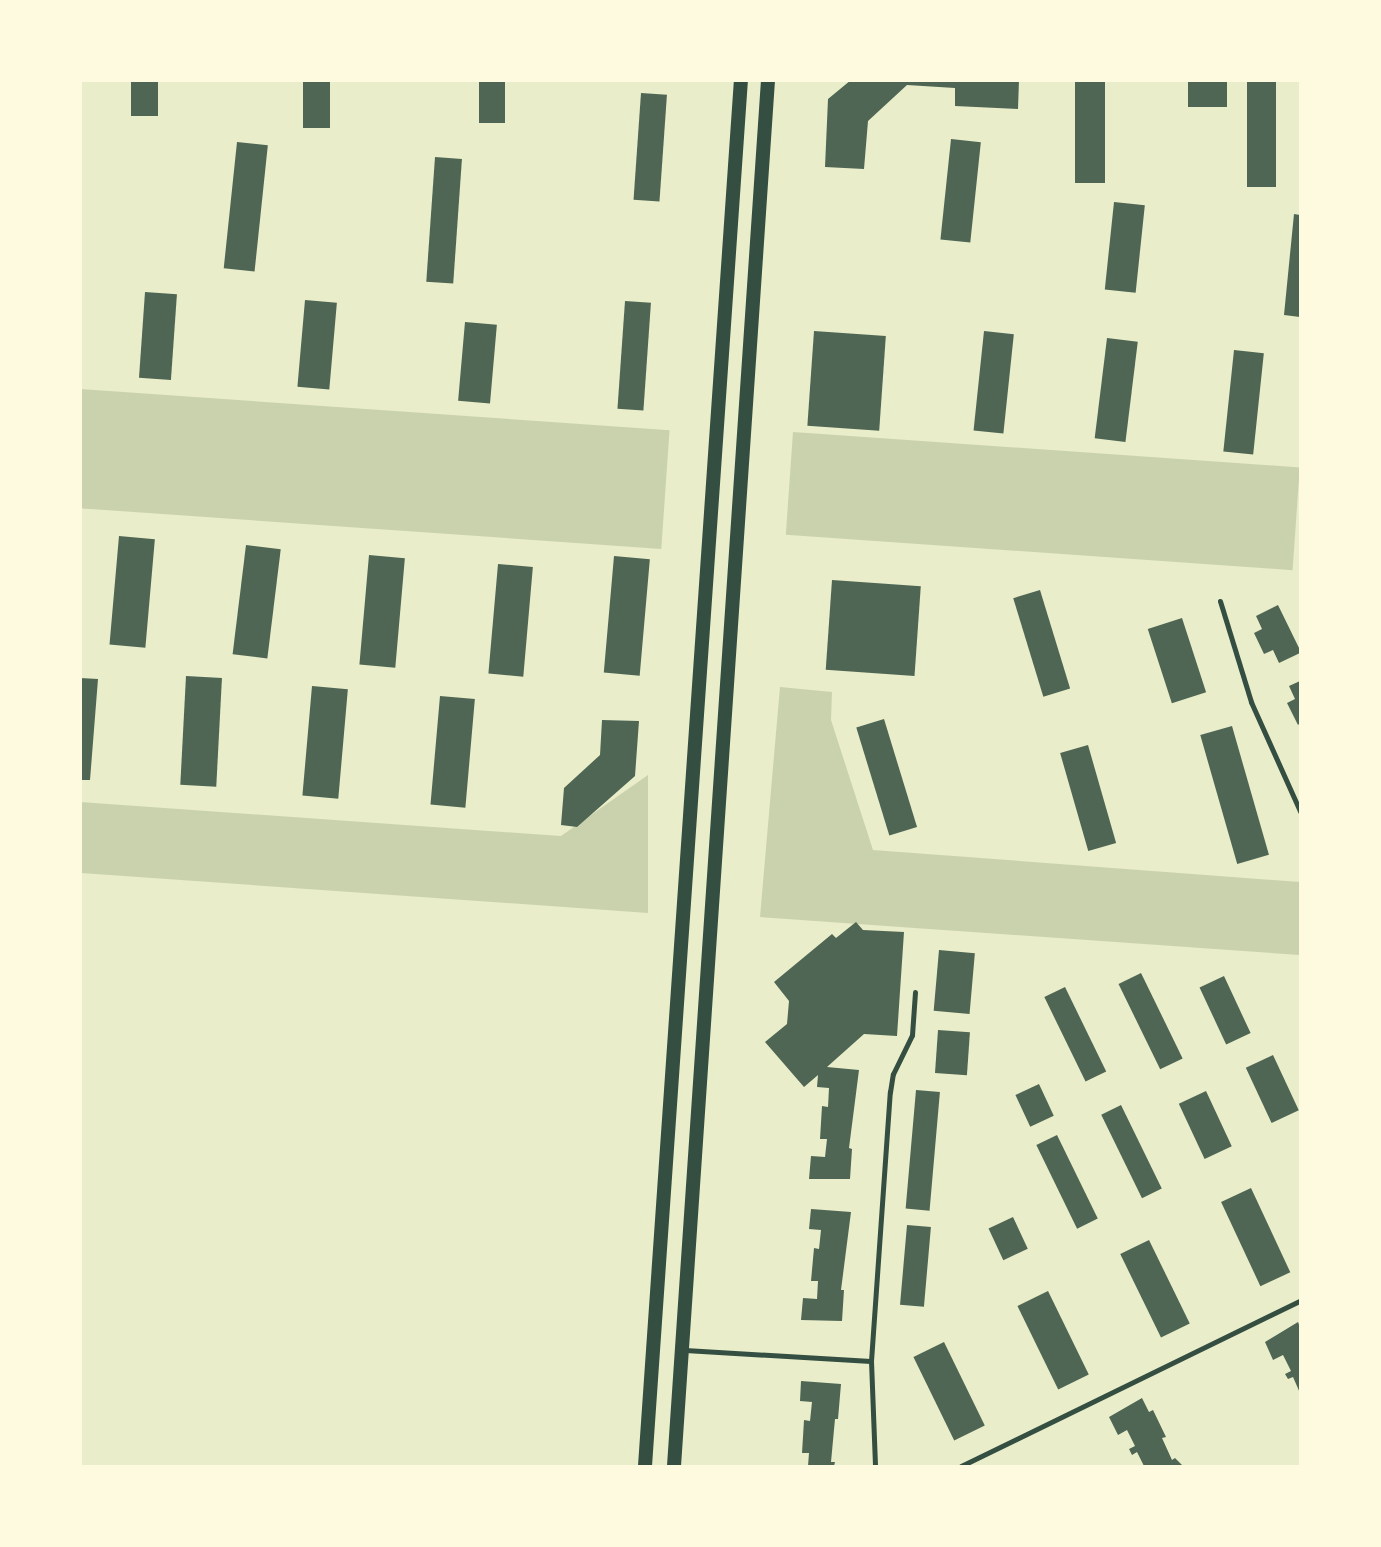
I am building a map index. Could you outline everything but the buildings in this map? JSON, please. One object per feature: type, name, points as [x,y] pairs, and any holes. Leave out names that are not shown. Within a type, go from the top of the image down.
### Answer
[{"type":"main road","points":[[645,1466],[741,80]]},
{"type":"main road","points":[[674,1466],[768,80]]},
{"type":"lane","points":[[1220,601],[1251,702],[1300,811]]},
{"type":"lane","points":[[875,1466],[871,1361],[890,1092],[893,1074],[912,1035],[915,992]]},
{"type":"lane","points":[[961,1466],[1300,1301]]},
{"type":"lane","points":[[682,1350],[871,1361]]},
{"type":"green space","points":[[80,389],[670,430],[661,549],[80,508]]},
{"type":"green space","points":[[793,432],[1300,467],[1293,570],[786,535]]},
{"type":"green space","points":[[780,687],[832,692],[831,720],[873,850],[1300,882],[1300,955],[760,917]]},
{"type":"green space","points":[[648,775],[648,913],[81,873],[80,802],[561,836]]}]
